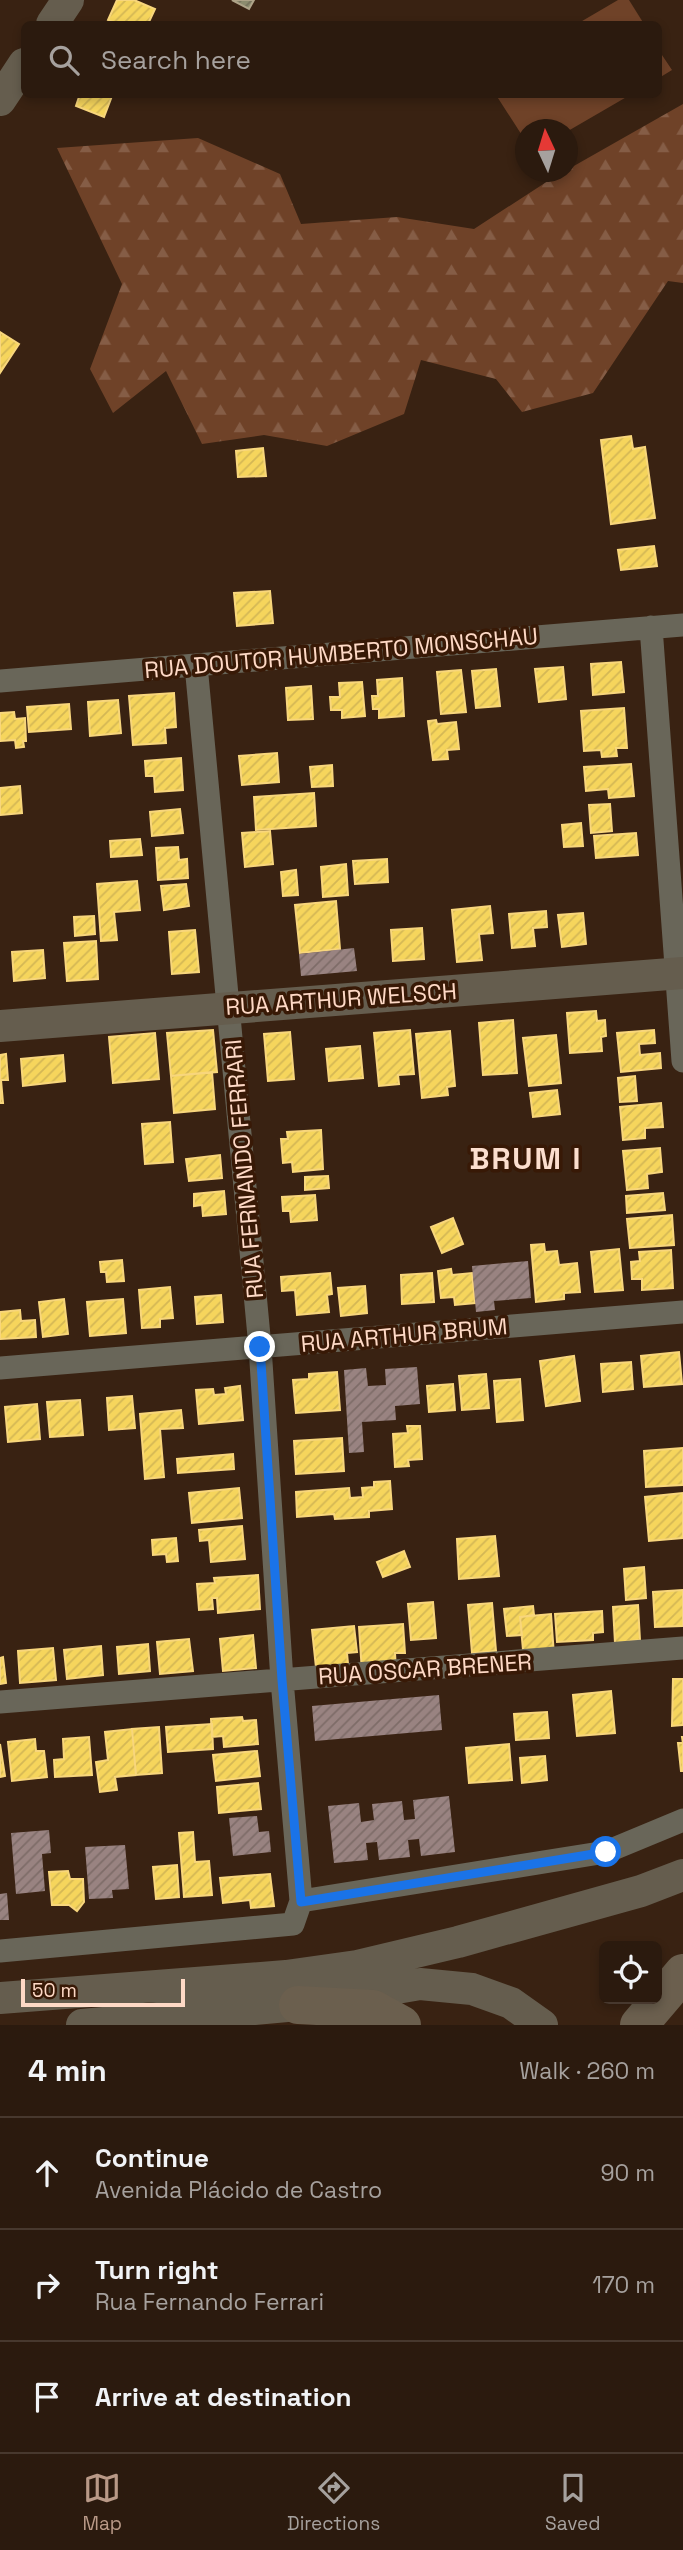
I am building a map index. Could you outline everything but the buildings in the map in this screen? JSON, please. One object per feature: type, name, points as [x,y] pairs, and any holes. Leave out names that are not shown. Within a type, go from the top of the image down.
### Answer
[{"type":"highway","points":[[639,2025],[683,1973]]},
{"type":"highway","points":[[292,1991],[373,2009],[402,2025]]},
{"type":"main road","points":[[54,21],[68,0]]},
{"type":"main road","points":[[0,100],[21,68]]},
{"type":"main road","name":"RUA ARTHUR WELSCH","points":[[0,1026],[679,973]]},
{"type":"main road","points":[[94,2024],[292,1991],[358,1966],[458,1942],[641,1891],[683,1875]]},
{"type":"main road","points":[[0,1998],[98,1989],[292,1991],[420,1984],[472,1989],[511,2003],[542,2025]]},
{"type":"street","name":"RUA DOUTOR HUMBERTO MONSCHAU","points":[[0,681],[683,625]]},
{"type":"street","points":[[651,627],[679,973],[683,1060]]},
{"type":"street","name":"RUA FERNANDO FERRARI","points":[[0,1951],[293,1924],[301,1902],[282,1680],[260,1347],[196,665]]},
{"type":"street","name":"RUA ARTHUR BRUM","points":[[0,1368],[683,1312]]},
{"type":"street","name":"RUA OSCAR BRENER","points":[[0,1702],[683,1648]]},
{"type":"street","points":[[301,1902],[606,1852],[683,1820]]},
{"type":"street","points":[[94,2024],[98,1989]]},
{"type":"green space","points":[[618,0],[629,0],[642,21],[582,21]]},
{"type":"green space","points":[[662,55],[672,70],[662,76]]},
{"type":"green space","points":[[498,98],[625,98],[578,125],[578,119],[515,119],[515,124]]},
{"type":"green space","points":[[683,104],[683,283],[668,281],[593,393],[522,412],[496,379],[421,360],[404,414],[327,446],[264,435],[202,444],[166,371],[113,413],[90,369],[122,284],[57,148],[198,138],[280,174],[301,224],[397,217],[474,229],[546,182],[578,182],[578,164]]},
{"type":"district","name":"BRUM I","points":[[526,1159]]},
{"type":"route","points":[[260,1347],[282,1680],[301,1902],[606,1852]]}]
